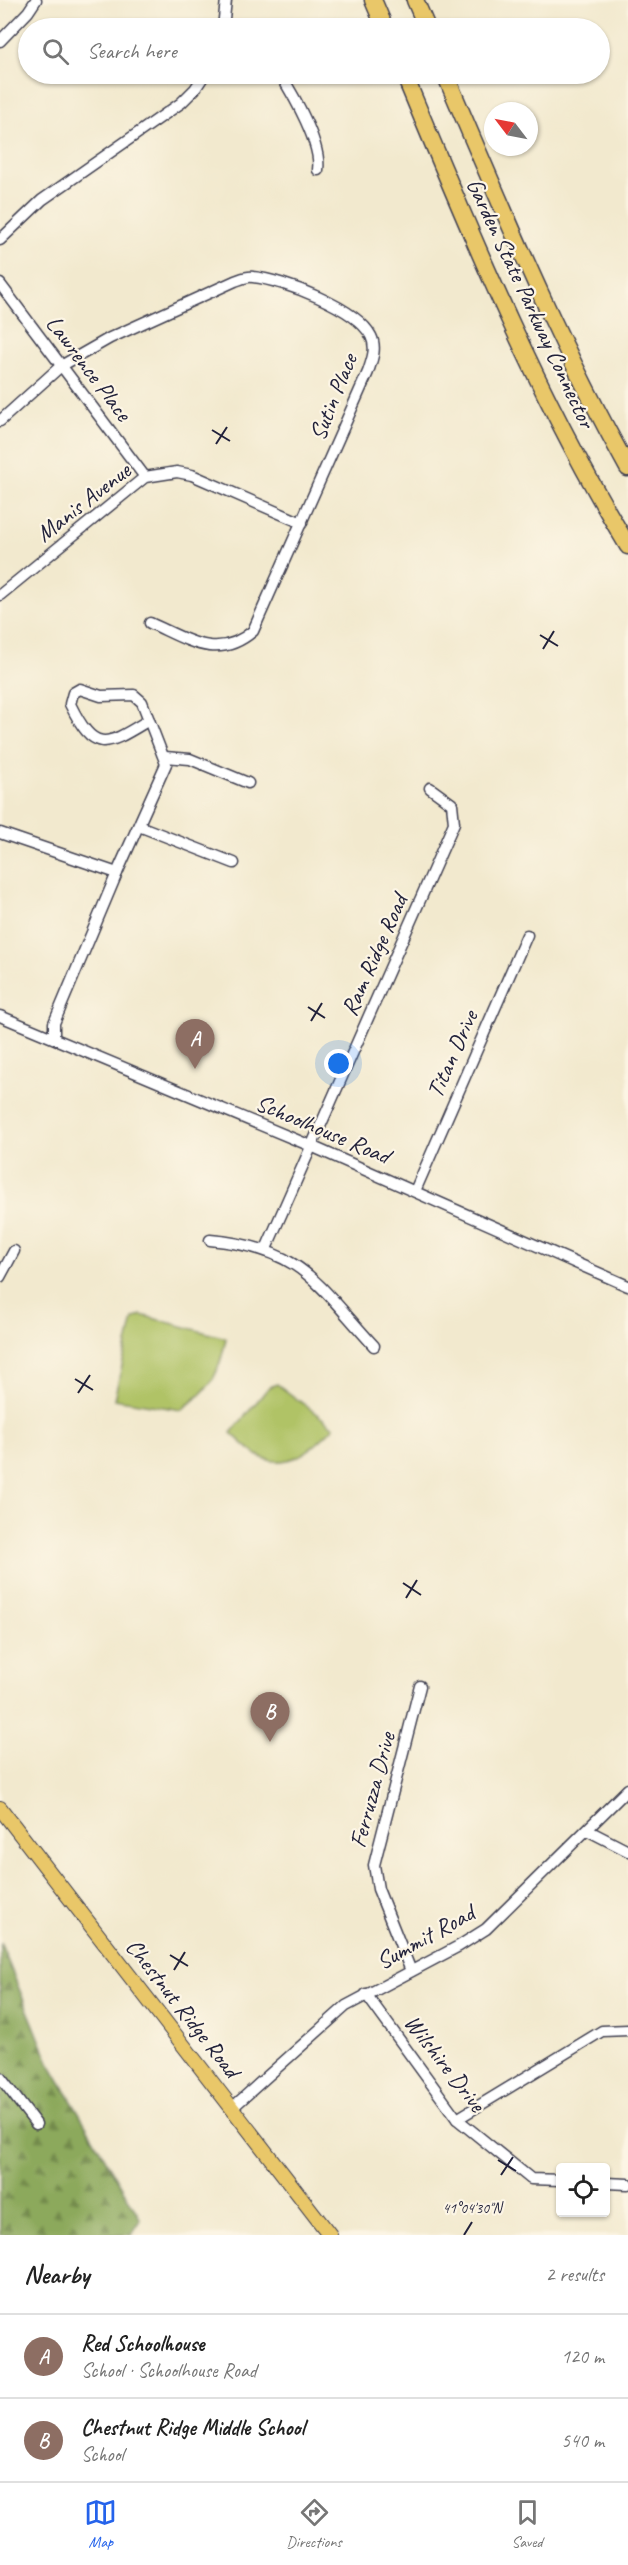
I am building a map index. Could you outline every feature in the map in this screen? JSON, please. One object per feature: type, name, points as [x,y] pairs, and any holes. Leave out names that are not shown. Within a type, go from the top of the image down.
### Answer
[{"type":"highway","points":[[373,0],[381,18]]},
{"type":"highway","points":[[415,0],[423,18]]},
{"type":"highway","name":"Garden State Parkway Connector","points":[[408,84],[524,353],[570,444],[628,546]]},
{"type":"highway","name":"Garden State Parkway Connector","points":[[450,84],[536,287],[589,396],[628,468]]},
{"type":"main road","name":"Chestnut Ridge Road","points":[[0,1808],[330,2235]]},
{"type":"street","points":[[22,18],[36,0]]},
{"type":"street","points":[[224,18],[226,0]]},
{"type":"street","points":[[0,41],[18,22]]},
{"type":"street","points":[[0,240],[42,200],[181,103],[198,84]]},
{"type":"street","points":[[285,84],[316,144],[320,158],[318,170]]},
{"type":"street","name":"Sutin Place","points":[[0,421],[61,366],[110,338],[249,276],[278,283],[348,311],[372,337],[375,353],[259,622],[244,639],[229,647],[216,648],[198,644],[150,623]]},
{"type":"street","name":"Lawrence Place","points":[[0,284],[145,477]]},
{"type":"street","name":"Manis Avenue","points":[[0,595],[145,477],[170,473],[192,475],[302,523]]},
{"type":"street","points":[[54,1038],[54,1023],[166,764],[165,757],[142,702],[134,695],[101,696],[81,689],[70,697],[70,704],[83,730],[98,740],[116,739],[149,720]]},
{"type":"street","points":[[165,757],[190,759],[248,783]]},
{"type":"street","name":"Ram Ridge Road","points":[[266,1249],[454,823],[452,804],[430,788]]},
{"type":"street","points":[[139,826],[234,863]]},
{"type":"street","points":[[0,833],[117,873]]},
{"type":"street","name":"Titan Drive","points":[[415,1191],[526,935]]},
{"type":"street","name":"Schoolhouse Road","points":[[0,1016],[311,1146],[628,1286]]},
{"type":"street","points":[[210,1240],[266,1249],[311,1275],[374,1346]]},
{"type":"street","points":[[0,1276],[14,1251]]},
{"type":"street","name":"Ferruzza Drive","points":[[411,1971],[378,1889],[374,1865],[420,1686]]},
{"type":"street","name":"Summit Road","points":[[232,2108],[336,2014],[366,1994],[459,1946],[486,1929],[628,1789]]},
{"type":"street","points":[[587,1830],[628,1851]]},
{"type":"street","name":"Wilshire Drive","points":[[366,1994],[457,2119],[531,2179],[556,2180]]},
{"type":"street","points":[[457,2119],[602,2031],[628,2030]]},
{"type":"street","points":[[0,2077],[36,2124]]},
{"type":"street","points":[[610,2183],[628,2184]]},
{"type":"green space","points":[[141,1315],[226,1338],[217,1371],[208,1387],[181,1410],[114,1399],[133,1319]]},
{"type":"green space","points":[[277,1384],[334,1427],[309,1450],[289,1460],[279,1461],[268,1460],[257,1455],[231,1433],[269,1387]]},
{"type":"green space","points":[[0,1942],[49,2062],[141,2220],[131,2235],[0,2235]]},
{"type":"place","name":"Red Schoolhouse","points":[[195,1069]]},
{"type":"place","name":"Chestnut Ridge Middle School","points":[[270,1742]]}]
